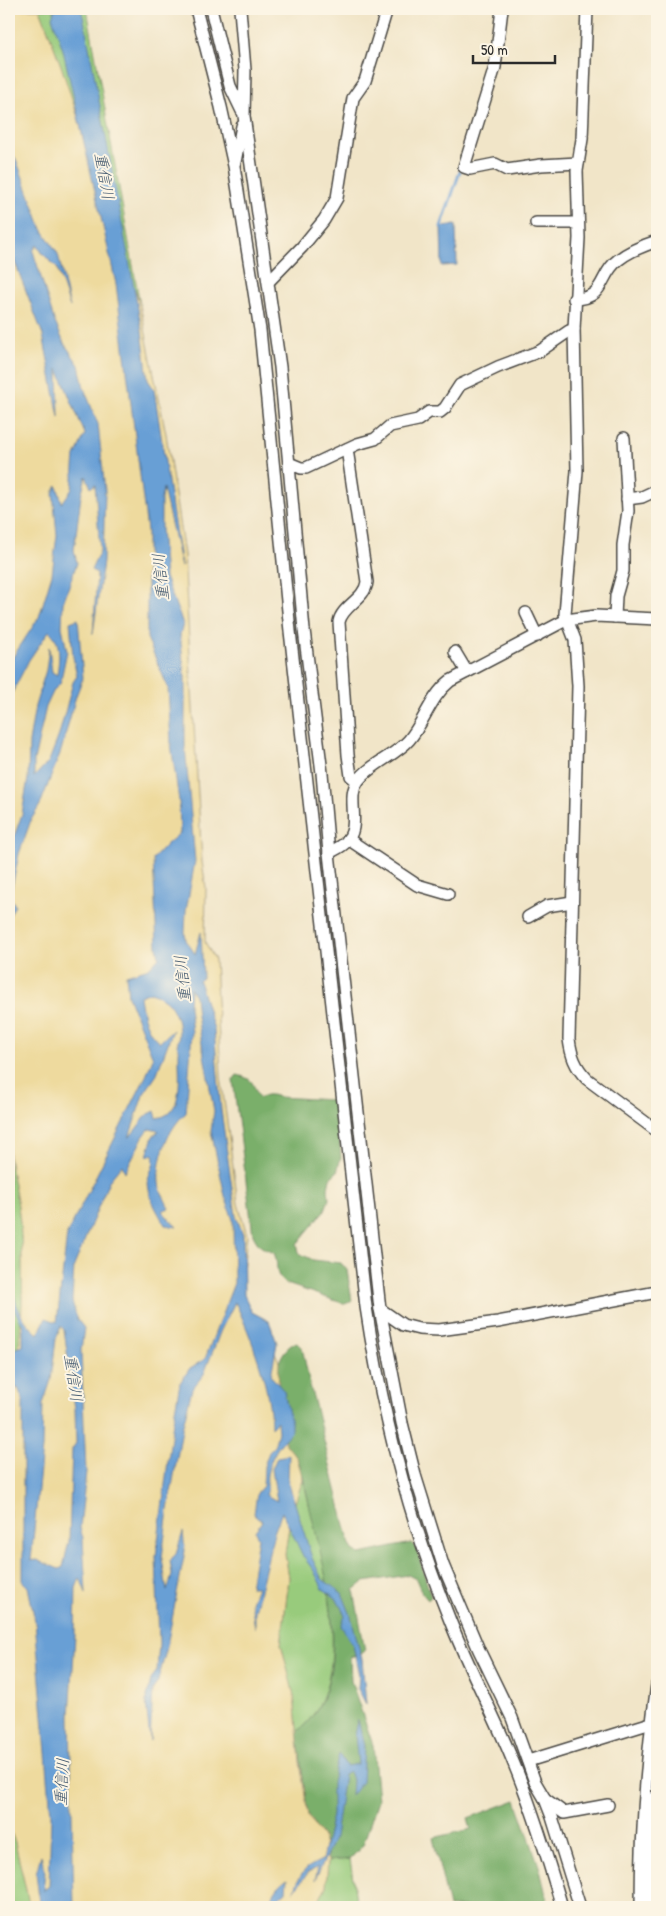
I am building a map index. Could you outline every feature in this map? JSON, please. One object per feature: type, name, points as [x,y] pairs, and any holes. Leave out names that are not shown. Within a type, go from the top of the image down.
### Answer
[{"type":"highway","points":[[654,1907],[657,1802]]},
{"type":"street","points":[[196,9],[222,107],[234,166],[260,330],[288,612],[323,932],[374,1362],[388,1426],[426,1557],[450,1623],[514,1764],[562,1907]]},
{"type":"street","points":[[210,9],[230,86],[244,116],[234,166]]},
{"type":"street","points":[[240,9],[245,70],[244,116],[280,367],[304,630],[322,773],[329,853],[380,1309],[402,1424],[415,1475],[440,1556],[479,1650],[512,1718],[535,1782],[545,1799],[573,1879],[580,1907]]},
{"type":"street","points":[[269,282],[302,247],[324,220],[335,202],[353,98],[366,76],[387,9]]},
{"type":"street","points":[[502,9],[495,67],[464,167],[470,169],[495,164],[507,170],[541,165],[578,163]]},
{"type":"street","points":[[587,9],[582,139],[578,163],[578,223],[574,299],[577,471],[565,614],[574,640],[578,686],[569,1039],[574,1061],[579,1071],[657,1131]]},
{"type":"street","points":[[536,223],[578,223]]},
{"type":"street","points":[[574,299],[583,299],[595,294],[618,260],[657,241]]},
{"type":"street","points":[[289,462],[301,468],[306,468],[347,449],[375,439],[390,426],[418,420],[429,412],[440,412],[445,408],[460,385],[498,367],[540,351],[574,329]]},
{"type":"street","points":[[615,617],[616,596],[623,571],[628,512],[624,438]]},
{"type":"street","points":[[347,449],[367,582],[364,592],[342,615],[339,622],[348,755],[351,776],[357,781]]},
{"type":"street","points":[[628,499],[642,497],[657,490]]},
{"type":"street","points":[[526,613],[537,636]]},
{"type":"street","points":[[329,853],[345,844],[353,829],[353,796],[357,781],[408,741],[441,688],[467,672],[566,620],[583,617],[657,618]]},
{"type":"street","points":[[455,652],[467,672]]},
{"type":"street","points":[[348,839],[417,885],[448,894]]},
{"type":"street","points":[[528,917],[547,906],[572,902]]},
{"type":"street","points":[[380,1309],[403,1325],[419,1329],[439,1330],[498,1322],[657,1292]]},
{"type":"street","points":[[641,1907],[641,1853],[657,1685]]},
{"type":"street","points":[[528,1761],[652,1723]]},
{"type":"street","points":[[545,1799],[564,1813],[608,1805]]},
{"type":"green space","points":[[40,9],[87,9],[140,305],[61,66]]},
{"type":"green space","points":[[237,1075],[250,1080],[259,1098],[270,1095],[332,1100],[336,1103],[341,1157],[337,1172],[330,1178],[328,1188],[329,1199],[325,1210],[297,1244],[299,1253],[313,1260],[341,1263],[347,1270],[352,1301],[345,1304],[287,1284],[279,1277],[274,1253],[261,1247],[255,1239],[233,1080]]},
{"type":"green space","points":[[9,1157],[20,1221],[22,1313],[14,1381],[9,1403]]},
{"type":"green space","points":[[297,1342],[302,1347],[350,1545],[353,1550],[360,1554],[411,1543],[416,1547],[431,1597],[428,1600],[422,1593],[416,1579],[408,1575],[364,1582],[354,1590],[365,1651],[350,1657],[351,1681],[373,1745],[378,1800],[363,1845],[350,1859],[328,1861],[323,1838],[308,1816],[297,1732],[315,1712],[327,1687],[332,1659],[333,1630],[330,1600],[303,1478],[297,1458],[285,1443],[281,1427],[278,1388],[280,1360],[291,1345]]},
{"type":"green space","points":[[303,1479],[326,1575],[331,1612],[332,1647],[328,1680],[317,1709],[297,1732],[294,1696],[281,1644],[289,1578],[285,1554],[290,1518]]},
{"type":"green space","points":[[516,1800],[539,1866],[549,1907],[449,1907],[433,1838],[471,1829],[468,1818]]},
{"type":"green space","points":[[9,1828],[15,1842],[30,1907],[9,1907]]},
{"type":"green space","points":[[350,1859],[357,1907],[316,1907],[326,1886],[328,1861]]},
{"type":"sand","points":[[9,9],[40,9],[61,66],[140,305],[166,434],[184,555],[202,862],[206,888],[205,942],[215,960],[221,1078],[238,1204],[247,1235],[240,1299],[265,1328],[279,1362],[278,1393],[285,1443],[297,1458],[303,1479],[290,1518],[285,1554],[289,1578],[281,1644],[294,1696],[300,1762],[308,1816],[323,1838],[328,1861],[326,1886],[316,1907],[30,1907],[15,1842],[9,1828],[9,1403],[20,1336],[22,1266],[20,1221],[9,1157]]},
{"type":"water","name":"重信川","points":[[55,9],[81,9],[84,20],[142,330],[148,380],[154,389],[181,567],[163,488],[161,529],[165,577],[183,624],[180,635],[185,677],[185,746],[195,861],[186,911],[186,940],[195,954],[201,932],[203,978],[199,981],[214,1029],[221,1110],[236,1216],[243,1234],[244,1295],[252,1312],[269,1321],[277,1343],[271,1376],[284,1391],[291,1423],[291,1432],[279,1446],[270,1463],[266,1495],[277,1501],[272,1469],[277,1457],[289,1455],[288,1481],[312,1558],[322,1579],[342,1593],[350,1613],[362,1659],[366,1704],[358,1689],[359,1675],[353,1645],[341,1626],[345,1615],[336,1598],[323,1589],[314,1571],[303,1556],[282,1512],[274,1533],[255,1611],[255,1628],[251,1602],[257,1587],[250,1587],[258,1538],[255,1531],[262,1521],[254,1514],[257,1493],[263,1486],[264,1466],[269,1452],[274,1447],[278,1432],[277,1421],[271,1427],[268,1396],[264,1380],[235,1302],[221,1330],[204,1374],[192,1389],[182,1429],[162,1558],[167,1591],[172,1575],[170,1560],[176,1554],[183,1532],[185,1551],[166,1651],[158,1681],[153,1690],[150,1741],[146,1702],[151,1679],[157,1671],[159,1643],[156,1556],[173,1421],[180,1383],[190,1368],[205,1359],[234,1283],[233,1220],[225,1196],[211,1131],[214,1111],[195,996],[190,988],[189,1007],[192,1032],[186,1113],[169,1135],[162,1154],[159,1174],[159,1183],[169,1208],[162,1211],[177,1227],[165,1225],[150,1193],[148,1181],[154,1158],[153,1154],[147,1156],[153,1136],[159,1131],[149,1129],[125,1172],[122,1165],[109,1181],[74,1266],[72,1301],[77,1319],[84,1328],[81,1350],[86,1472],[80,1528],[83,1538],[86,1593],[80,1578],[76,1588],[70,1716],[74,1907],[40,1907],[36,1873],[41,1855],[45,1872],[43,1891],[49,1886],[51,1815],[35,1621],[28,1587],[23,1582],[23,1401],[17,1387],[14,1393],[9,1351],[23,1346],[23,1326],[13,1307],[9,1283],[9,1230],[15,1299],[27,1323],[38,1334],[46,1318],[57,1322],[67,1234],[146,1076],[153,1058],[128,996],[126,975],[149,968],[159,957],[153,859],[180,833],[179,801],[171,744],[168,688],[147,638],[147,531],[116,284],[63,50],[52,17]],"holes":[[[151,992],[169,1004],[173,1009],[179,1027],[177,1045],[179,1051],[178,1091],[173,1109],[166,1115],[157,1118],[155,1111],[147,1115],[129,1138],[143,1095],[156,1076],[173,1030],[160,1042],[148,1028],[140,996]],[[61,1326],[64,1330],[75,1409],[76,1443],[72,1449],[69,1541],[63,1567],[59,1569],[37,1560],[31,1561],[42,1448],[43,1404],[51,1380],[56,1339]]]},
{"type":"water","points":[[9,149],[16,159],[42,229],[58,254],[70,307],[57,268],[37,245],[33,251],[54,320],[64,343],[79,365],[84,388],[98,424],[105,491],[103,562],[93,634],[97,573],[91,570],[100,551],[95,484],[91,488],[86,476],[81,496],[74,550],[77,563],[63,603],[62,627],[67,651],[60,684],[54,690],[46,707],[34,761],[34,777],[49,761],[59,735],[73,682],[77,676],[73,657],[70,622],[78,619],[83,678],[76,696],[61,751],[40,805],[31,820],[19,854],[10,897],[15,905],[9,917],[9,851],[22,814],[28,778],[29,742],[35,706],[46,670],[49,647],[52,672],[57,675],[59,651],[56,640],[49,631],[29,660],[9,699],[9,663],[39,617],[52,574],[57,535],[53,493],[57,485],[62,503],[72,489],[75,456],[85,434],[58,369],[59,417],[43,335],[9,247],[9,196],[10,194],[15,194],[9,184]]},
{"type":"water","points":[[456,225],[457,265],[442,266],[441,227]]},
{"type":"water","points":[[358,1720],[364,1746],[362,1782],[351,1796],[352,1780],[349,1771],[344,1774],[335,1837],[315,1880],[318,1867],[308,1873],[294,1891],[304,1871],[322,1860],[332,1815],[332,1783],[339,1754],[346,1766],[358,1764],[355,1736]]},
{"type":"water","points":[[287,1879],[286,1891],[272,1907],[265,1907],[278,1887]]},
{"type":"waterway","points":[[441,227],[460,171]]}]
